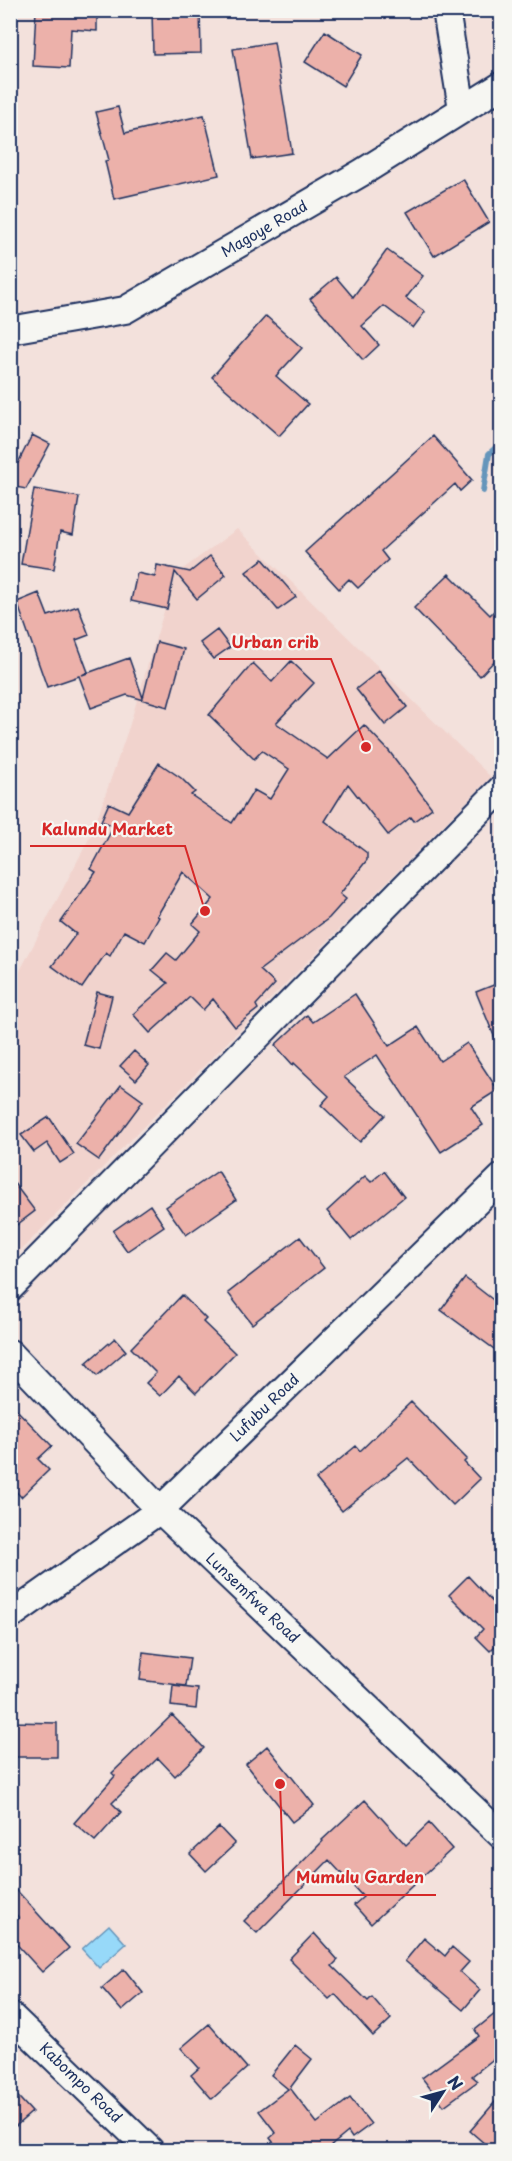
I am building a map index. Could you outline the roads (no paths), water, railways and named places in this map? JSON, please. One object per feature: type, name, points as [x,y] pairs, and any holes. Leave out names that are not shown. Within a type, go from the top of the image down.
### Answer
[{"type":"street","points":[[446,10],[462,109]]},
{"type":"street","name":"Magoye Road","points":[[10,330],[125,310],[361,173],[501,85]]},
{"type":"street","points":[[10,1288],[501,788]]},
{"type":"street","name":"Lufubu Road","points":[[10,1616],[160,1510],[501,1177]]},
{"type":"street","name":"Lunsemfwa Road","points":[[10,1353],[160,1510],[501,1836]]},
{"type":"street","name":"Kabompo Road","points":[[10,2015],[150,2151]]},
{"type":"water","points":[[109,1925],[126,1944],[99,1968],[82,1949]]},
{"type":"waterway","points":[[483,491],[489,454],[502,442]]},
{"type":"place","name":"Urban crib","points":[[366,747]]},
{"type":"place","name":"Kalundu Market","points":[[205,911]]},
{"type":"place","name":"Mumulu Garden","points":[[280,1784]]}]
